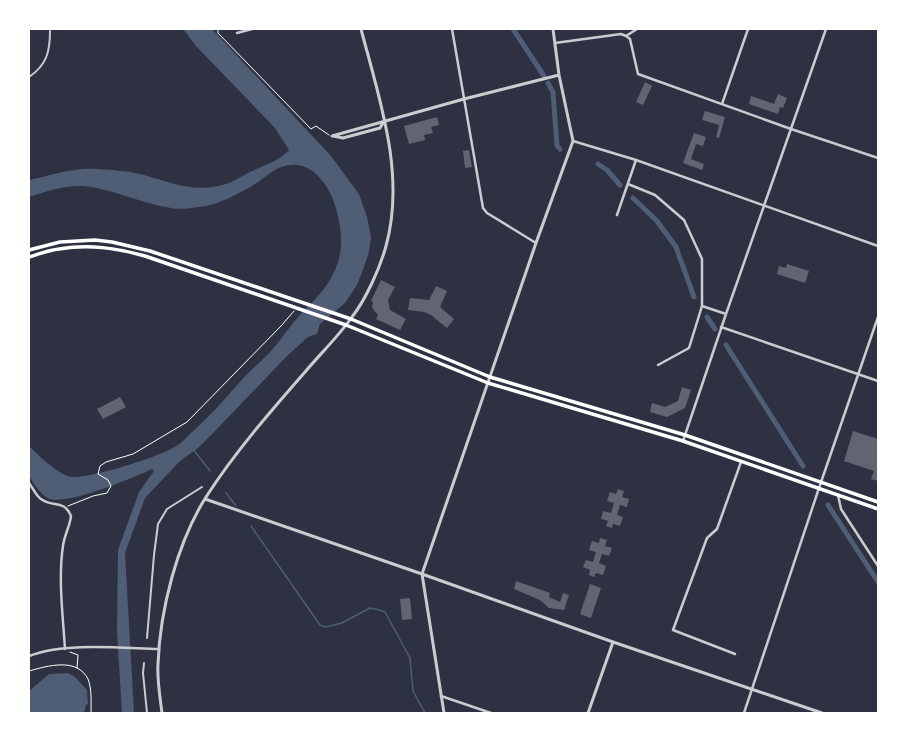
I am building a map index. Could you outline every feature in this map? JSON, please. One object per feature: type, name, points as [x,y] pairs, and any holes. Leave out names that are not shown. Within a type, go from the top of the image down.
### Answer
[{"type":"main road","points":[[29,250],[66,242],[95,240],[112,242],[150,251],[248,285],[333,312],[490,377],[685,435],[878,502]]},
{"type":"main road","points":[[29,257],[58,249],[96,246],[119,249],[144,256],[295,309],[346,325],[488,383],[683,441],[878,509]]},
{"type":"street","points":[[237,33],[252,29]]},
{"type":"street","points":[[162,713],[158,666],[159,649],[164,615],[174,568],[187,534],[205,499],[227,466],[358,309],[374,279],[386,246],[392,213],[393,183],[391,153],[361,29]]},
{"type":"street","points":[[452,29],[483,208],[487,213],[536,243]]},
{"type":"street","points":[[444,713],[422,574],[536,243],[573,141],[559,75],[552,29]]},
{"type":"street","points":[[626,36],[637,29]]},
{"type":"street","points":[[722,104],[748,29]]},
{"type":"street","points":[[683,441],[721,327],[826,29]]},
{"type":"street","points":[[29,77],[36,72],[47,56],[50,47],[50,31]]},
{"type":"street","points":[[554,43],[620,34],[626,36],[630,39],[638,74],[791,129],[878,158]]},
{"type":"street","points":[[332,136],[464,99],[559,75]]},
{"type":"street","points":[[573,141],[636,160],[878,246]]},
{"type":"street","points":[[617,215],[636,160]]},
{"type":"street","points":[[628,184],[655,195],[684,220],[702,259],[702,306],[689,348],[658,365]]},
{"type":"street","points":[[702,306],[726,314]]},
{"type":"street","points":[[744,713],[818,488],[878,317]]},
{"type":"street","points":[[721,327],[878,381]]},
{"type":"street","points":[[735,654],[673,630],[706,538],[717,529],[741,462]]},
{"type":"street","points":[[29,483],[40,498],[47,503],[61,504],[66,507],[71,516],[63,546],[62,557],[64,649]]},
{"type":"street","points":[[147,638],[158,524],[167,509],[202,487]]},
{"type":"street","points":[[838,495],[841,509],[878,566]]},
{"type":"street","points":[[205,499],[613,642],[822,713]]},
{"type":"street","points":[[588,713],[613,642]]},
{"type":"street","points":[[29,656],[40,652],[64,649],[159,649]]},
{"type":"street","points":[[144,663],[143,673],[147,713]]},
{"type":"street","points":[[441,696],[490,713]]},
{"type":"path","points":[[218,29],[218,33],[311,129],[316,126],[332,136]]},
{"type":"path","points":[[66,507],[107,493],[111,486],[108,480],[98,474],[100,466],[106,462],[133,454],[186,422],[281,326],[295,309]]},
{"type":"path","points":[[64,649],[78,655],[77,668]]},
{"type":"path","points":[[29,671],[51,665],[70,665],[83,672],[88,680],[91,693],[91,713]]},
{"type":"water","points":[[183,29],[212,29],[331,156],[359,194],[367,217],[371,237],[369,252],[363,270],[357,285],[345,303],[320,324],[317,334],[308,337],[287,356],[198,448],[180,461],[145,498],[125,553],[134,713],[122,713],[117,632],[118,550],[139,492],[154,471],[152,469],[85,495],[59,500],[50,499],[41,492],[30,477],[28,468],[29,446],[58,471],[68,476],[76,477],[105,472],[122,467],[155,456],[178,445],[210,415],[271,351],[295,320],[323,290],[338,263],[341,244],[340,225],[332,197],[320,178],[311,170],[302,166],[288,165],[281,167],[240,193],[213,204],[193,208],[174,209],[106,190],[84,186],[63,187],[29,197],[29,180],[80,169],[115,170],[144,175],[189,187],[208,188],[232,182],[281,157],[289,150],[275,128],[196,46]]},
{"type":"water","points":[[68,673],[75,677],[87,690],[88,704],[86,705],[84,713],[29,713],[29,691],[49,674]]},
{"type":"building","points":[[645,82],[652,86],[643,105],[636,102]]},
{"type":"building","points":[[778,94],[787,98],[783,108],[780,107],[778,114],[749,104],[751,96],[774,104]]},
{"type":"building","points":[[705,111],[725,117],[719,138],[716,137],[719,125],[702,120]]},
{"type":"building","points":[[437,117],[439,125],[431,127],[433,133],[424,135],[425,140],[409,144],[404,126]]},
{"type":"building","points":[[694,133],[706,137],[703,146],[696,144],[691,159],[704,164],[702,170],[683,163]]},
{"type":"building","points":[[469,150],[472,167],[465,168],[463,151]]},
{"type":"building","points":[[787,264],[809,271],[805,283],[777,274],[779,266],[786,268]]},
{"type":"building","points":[[381,280],[395,287],[388,300],[390,310],[406,319],[400,330],[376,319],[378,315],[372,307],[373,302],[371,301]]},
{"type":"building","points":[[436,286],[447,291],[440,307],[454,319],[447,328],[431,315],[424,312],[408,310],[410,298],[429,300]]},
{"type":"building","points":[[682,387],[691,390],[685,408],[667,417],[650,412],[652,403],[665,407],[678,401]]},
{"type":"building","points":[[120,397],[126,407],[103,419],[97,409]]},
{"type":"building","points":[[853,431],[878,439],[878,481],[871,479],[874,471],[844,461]]},
{"type":"building","points":[[618,489],[624,491],[622,497],[629,499],[627,507],[620,505],[617,515],[623,517],[620,526],[613,524],[612,528],[606,526],[608,521],[601,519],[603,511],[611,513],[614,503],[607,501],[610,492],[616,494]]},
{"type":"building","points":[[600,538],[607,540],[605,546],[612,548],[609,556],[602,554],[599,563],[606,566],[603,575],[596,573],[594,577],[589,575],[590,570],[583,567],[586,560],[593,562],[596,552],[589,550],[592,541],[599,543]]},
{"type":"building","points":[[516,581],[550,593],[549,597],[560,602],[563,593],[569,595],[564,610],[549,608],[540,600],[514,589]]},
{"type":"building","points":[[590,584],[601,588],[591,618],[580,614]]},
{"type":"building","points":[[410,598],[412,619],[402,620],[400,599]]},
{"type":"waterway","points":[[513,29],[544,76]]},
{"type":"waterway","points":[[548,83],[553,92],[557,146],[560,149]]},
{"type":"waterway","points":[[598,164],[607,170],[620,185]]},
{"type":"waterway","points":[[633,198],[657,221],[676,247],[694,297]]},
{"type":"waterway","points":[[707,317],[715,329]]},
{"type":"waterway","points":[[726,345],[803,466]]},
{"type":"waterway","points":[[193,449],[210,471]]},
{"type":"waterway","points":[[226,493],[236,506]]},
{"type":"waterway","points":[[828,505],[878,582]]},
{"type":"waterway","points":[[251,526],[320,625],[326,627],[342,623],[370,608],[385,612],[410,658],[413,691],[425,713]]}]
